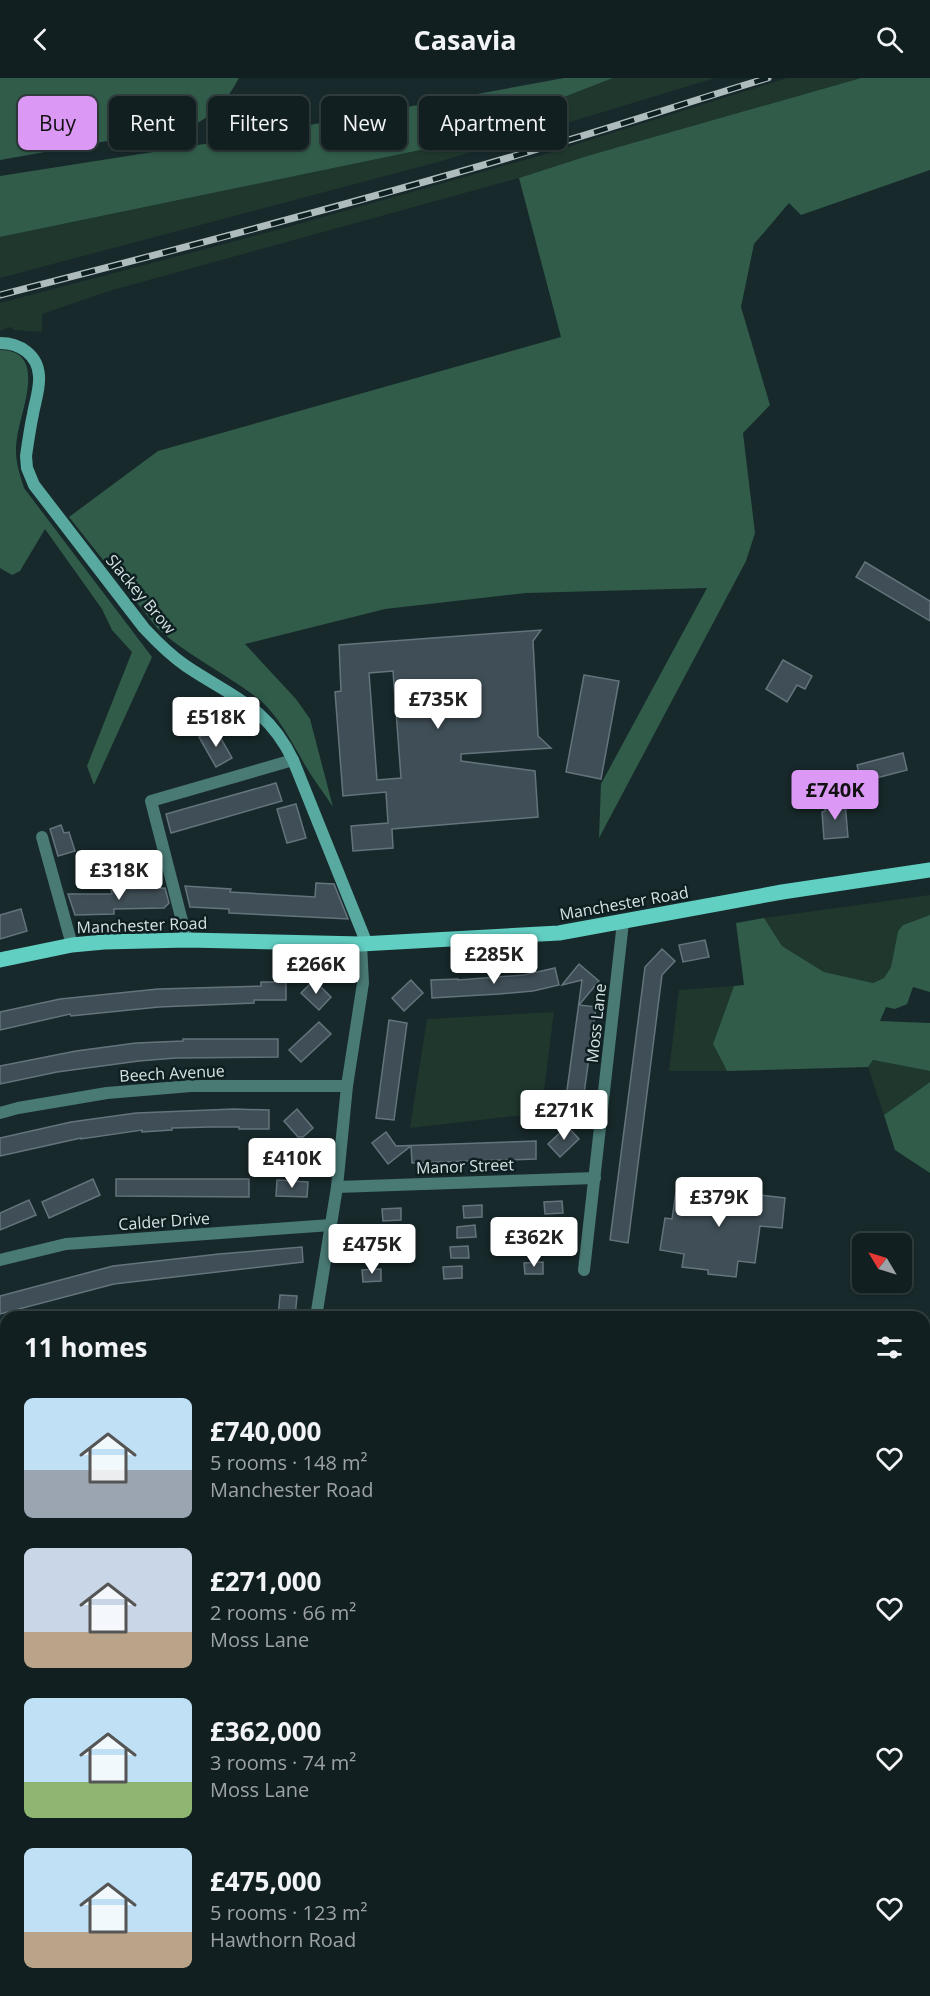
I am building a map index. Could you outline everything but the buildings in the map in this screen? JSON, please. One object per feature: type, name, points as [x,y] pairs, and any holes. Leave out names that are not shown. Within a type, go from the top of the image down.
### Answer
[{"type":"main road","name":"Manchester Road","points":[[0,960],[72,945],[187,940],[364,944],[559,933],[782,892],[930,870]]},
{"type":"street","name":"Slackey Brow","points":[[0,343],[9,343],[23,349],[29,353],[38,368],[39,384],[26,456],[30,477],[39,493],[159,644],[188,667],[259,712],[279,734],[293,760],[364,944]]},
{"type":"street","points":[[187,940],[151,801],[293,760]]},
{"type":"street","points":[[42,837],[72,945]]},
{"type":"street","name":"Moss Lane","points":[[584,1270],[623,922]]},
{"type":"street","points":[[317,1311],[337,1187],[347,1086],[363,983],[364,944]]},
{"type":"street","name":"Beech Avenue","points":[[0,1113],[107,1093],[191,1086],[347,1086]]},
{"type":"street","name":"Manor Street","points":[[337,1187],[595,1178]]},
{"type":"street","name":"Calder Drive","points":[[0,1260],[66,1244],[331,1225]]},
{"type":"green space","points":[[0,78],[239,78],[227,96],[208,96],[208,116],[196,124],[196,96],[109,96],[109,141],[97,143],[97,96],[18,96],[18,150],[56,150],[0,160]]},
{"type":"green space","points":[[564,78],[613,78],[567,96],[466,96]]},
{"type":"green space","points":[[613,78],[715,78],[567,123],[567,96]]},
{"type":"green space","points":[[787,78],[861,78],[587,156],[519,178],[109,291],[42,314],[42,332],[14,330],[11,327],[0,331],[0,303],[281,229],[558,150],[567,150],[567,147]]},
{"type":"green space","points":[[861,78],[930,78],[930,170],[801,215],[789,203],[754,244],[741,307],[770,405],[743,433],[755,533],[746,561],[599,838],[601,784],[707,588],[526,593],[385,609],[245,644],[296,699],[310,719],[333,807],[282,726],[266,706],[157,628],[69,517],[158,451],[561,337],[519,178],[587,156]]},
{"type":"green space","points":[[419,105],[420,150],[0,237],[0,176],[166,150],[196,150],[196,145],[208,143],[208,150],[309,150],[309,125],[321,123],[321,150],[407,150],[407,107]]},
{"type":"green space","points":[[420,150],[478,150],[0,278],[0,237]]},
{"type":"green space","points":[[0,350],[15,353],[24,360],[28,371],[26,399],[16,451],[18,469],[24,488],[152,657],[94,785],[87,766],[132,652],[112,630],[102,609],[45,529],[20,571],[12,575],[0,568]]},
{"type":"green space","points":[[930,895],[930,915],[903,925],[898,931],[891,967],[884,978],[873,983],[824,972],[782,946],[764,918]]},
{"type":"green space","points":[[930,915],[930,992],[913,987],[907,1004],[895,1009],[886,1007],[880,1021],[930,1023],[930,1071],[873,1060],[868,1067],[727,1071],[713,1044],[734,986],[744,985],[736,923],[764,918],[782,946],[824,972],[873,983],[884,978],[891,967],[898,931],[903,925]]},
{"type":"green space","points":[[734,986],[713,1044],[727,1071],[669,1071],[679,990]]},
{"type":"green space","points":[[554,1012],[541,1113],[410,1128],[427,1019]]},
{"type":"green space","points":[[873,1060],[930,1071],[930,1082],[884,1115],[868,1067]]},
{"type":"green space","points":[[930,1082],[930,1173],[895,1150],[884,1115]]},
{"type":"railway","points":[[0,295],[404,188],[567,141],[768,78]]}]
